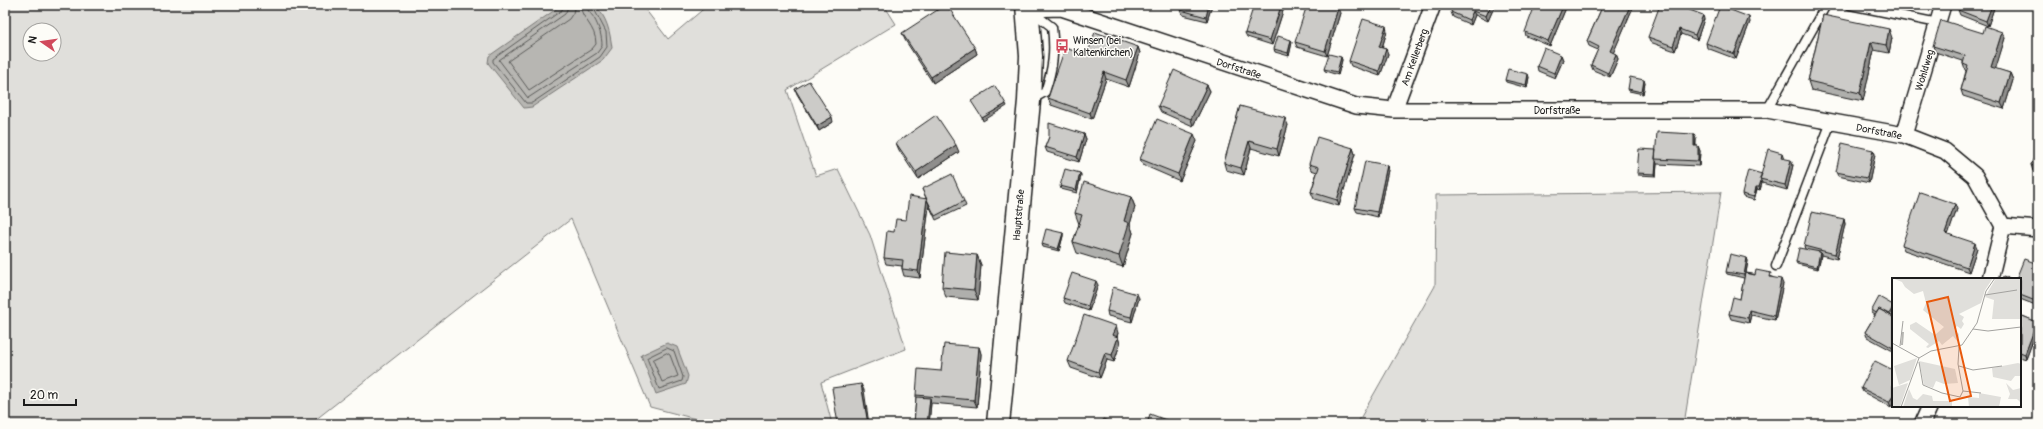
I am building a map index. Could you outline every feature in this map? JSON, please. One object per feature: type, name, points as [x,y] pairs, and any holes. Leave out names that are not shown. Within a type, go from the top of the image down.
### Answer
[{"type":"street","name":"Am Kellerberg","points":[[1394,110],[1433,5]]},
{"type":"street","name":"Wohldweg","points":[[1904,135],[1943,5]]},
{"type":"street","name":"Dorfstraße","points":[[1028,7],[1061,8],[1356,106],[1394,110],[1767,110],[1904,135],[1945,151],[1976,176],[2002,226]]},
{"type":"street","name":"Hauptstraße","points":[[998,424],[1029,102],[1031,56],[1028,7]]},
{"type":"street","points":[[1990,278],[2002,226],[2038,229]]},
{"type":"street","points":[[1922,424],[1930,407]]},
{"type":"lane","points":[[1767,110],[1826,5]]},
{"type":"lane","points":[[1850,5],[1938,23]]},
{"type":"lane","points":[[1776,266],[1831,122]]},
{"type":"shaded area","points":[[5,5],[642,5],[668,39],[708,5],[884,5],[896,24],[787,90],[816,176],[838,169],[870,235],[906,349],[821,382],[832,424],[693,424],[696,419],[650,407],[571,219],[310,424],[5,424]]},
{"type":"shaded area","points":[[1721,192],[1684,424],[1357,424],[1435,286],[1436,195]]},
{"type":"water","points":[[562,5],[594,5],[605,19],[609,30],[612,48],[603,60],[532,107],[524,108],[488,63],[489,56]]},
{"type":"water","points":[[667,343],[677,347],[688,376],[686,384],[656,394],[641,355]]},
{"type":"building","points":[[947,5],[975,48],[931,77],[902,33]]},
{"type":"building","points":[[1183,5],[1209,5],[1206,17],[1181,10]]},
{"type":"building","points":[[1254,5],[1281,6],[1270,40],[1245,33]]},
{"type":"building","points":[[1307,5],[1327,5],[1338,8],[1325,51],[1295,42]]},
{"type":"building","points":[[1455,5],[1491,5],[1486,16],[1473,11],[1469,20],[1451,12]]},
{"type":"building","points":[[1535,5],[1563,6],[1548,41],[1525,32]]},
{"type":"building","points":[[1603,5],[1630,6],[1610,51],[1616,54],[1608,73],[1591,65],[1599,47],[1587,41]]},
{"type":"building","points":[[1660,5],[1683,5],[1688,7],[1687,9],[1703,15],[1695,35],[1679,29],[1673,46],[1648,37]]},
{"type":"building","points":[[1960,5],[1992,5],[1986,21],[1958,10]]},
{"type":"building","points":[[1720,6],[1749,17],[1734,54],[1706,43]]},
{"type":"building","points":[[1823,15],[1889,29],[1886,45],[1871,42],[1860,93],[1808,81]]},
{"type":"building","points":[[1363,19],[1386,26],[1379,47],[1386,49],[1379,71],[1349,61]]},
{"type":"building","points":[[1941,20],[1983,33],[1985,26],[2002,32],[1991,67],[2010,73],[2001,103],[1961,90],[1968,66],[1963,64],[1965,56],[1933,46]]},
{"type":"building","points":[[1095,32],[1138,47],[1126,80],[1104,72],[1090,113],[1048,98],[1065,48],[1087,55]]},
{"type":"building","points":[[1278,36],[1291,40],[1288,53],[1274,49]]},
{"type":"building","points":[[1544,48],[1561,55],[1554,73],[1537,66]]},
{"type":"building","points":[[1329,54],[1341,57],[1337,72],[1324,69]]},
{"type":"building","points":[[1508,69],[1528,74],[1526,85],[1505,80]]},
{"type":"building","points":[[1174,70],[1207,85],[1191,119],[1158,106]]},
{"type":"building","points":[[1630,77],[1644,80],[1642,92],[1628,89]]},
{"type":"building","points":[[809,81],[832,117],[817,126],[795,89]]},
{"type":"building","points":[[995,86],[1006,104],[982,118],[971,101]]},
{"type":"building","points":[[1240,106],[1285,118],[1277,149],[1249,141],[1241,168],[1224,163]]},
{"type":"building","points":[[936,115],[956,145],[916,172],[896,143]]},
{"type":"building","points":[[1157,119],[1194,134],[1178,174],[1140,159]]},
{"type":"building","points":[[1049,123],[1084,134],[1077,157],[1045,147],[1049,137]]},
{"type":"building","points":[[1657,132],[1694,134],[1694,146],[1698,146],[1698,161],[1655,159]]},
{"type":"building","points":[[1317,137],[1353,148],[1337,200],[1311,192],[1319,167],[1309,164]]},
{"type":"building","points":[[1842,143],[1873,150],[1867,178],[1836,172]]},
{"type":"building","points":[[2038,148],[2038,168],[2031,165]]},
{"type":"building","points":[[1639,149],[1656,150],[1655,174],[1637,173]]},
{"type":"building","points":[[1768,149],[1782,153],[1781,158],[1791,160],[1785,185],[1760,179]]},
{"type":"building","points":[[1365,161],[1387,165],[1377,212],[1355,208]]},
{"type":"building","points":[[1065,169],[1080,173],[1076,190],[1060,186]]},
{"type":"building","points":[[1748,170],[1762,174],[1759,187],[1756,187],[1754,197],[1742,194]]},
{"type":"building","points":[[952,174],[964,201],[935,216],[922,189]]},
{"type":"building","points":[[1084,182],[1131,197],[1124,221],[1129,223],[1119,256],[1073,242],[1082,215],[1075,213]]},
{"type":"building","points":[[1920,192],[1955,204],[1945,233],[1975,243],[1967,267],[1902,245]]},
{"type":"building","points":[[909,196],[927,199],[918,271],[902,269],[903,260],[884,258],[887,231],[894,232],[896,219],[906,220]]},
{"type":"building","points":[[1812,212],[1844,219],[1835,254],[1804,246]]},
{"type":"building","points":[[1046,229],[1063,233],[1058,249],[1042,244]]},
{"type":"building","points":[[1799,248],[1820,252],[1817,267],[1796,262]]},
{"type":"building","points":[[945,252],[977,255],[974,290],[942,287]]},
{"type":"building","points":[[1730,254],[1747,258],[1744,275],[1726,272]]},
{"type":"building","points":[[2024,259],[2038,264],[2038,302],[2021,295],[2021,278],[2016,278]]},
{"type":"building","points":[[1756,270],[1771,273],[1770,277],[1781,279],[1774,316],[1749,310],[1748,318],[1729,314],[1733,297],[1740,299],[1745,273],[1755,275]]},
{"type":"building","points":[[1072,273],[1096,281],[1088,306],[1063,298]]},
{"type":"building","points":[[1113,287],[1137,294],[1131,317],[1107,311]]},
{"type":"building","points":[[1879,297],[1892,304],[1892,309],[1889,314],[1879,309],[1876,313],[1872,310]]},
{"type":"building","points":[[1879,309],[1892,316],[1892,347],[1865,332]]},
{"type":"building","points":[[1084,315],[1116,326],[1112,335],[1118,337],[1112,355],[1105,353],[1098,372],[1068,361]]},
{"type":"building","points":[[2021,315],[2037,322],[2025,354],[2021,352]]},
{"type":"building","points":[[944,344],[979,347],[974,400],[916,395],[918,369],[941,371]]},
{"type":"building","points":[[1875,361],[1892,370],[1892,398],[1889,402],[1861,388]]},
{"type":"building","points":[[861,384],[868,424],[838,424],[832,388]]},
{"type":"building","points":[[916,397],[930,398],[927,424],[914,424]]},
{"type":"building","points":[[1150,414],[1174,423],[1147,424]]},
{"type":"building","points":[[1103,419],[1116,424],[1101,424]]},
{"type":"building","points":[[1849,420],[1861,424],[1847,424]]},
{"type":"place","name":"Winsen (bei Kaltenkirchen)","points":[[1062,46]]}]
